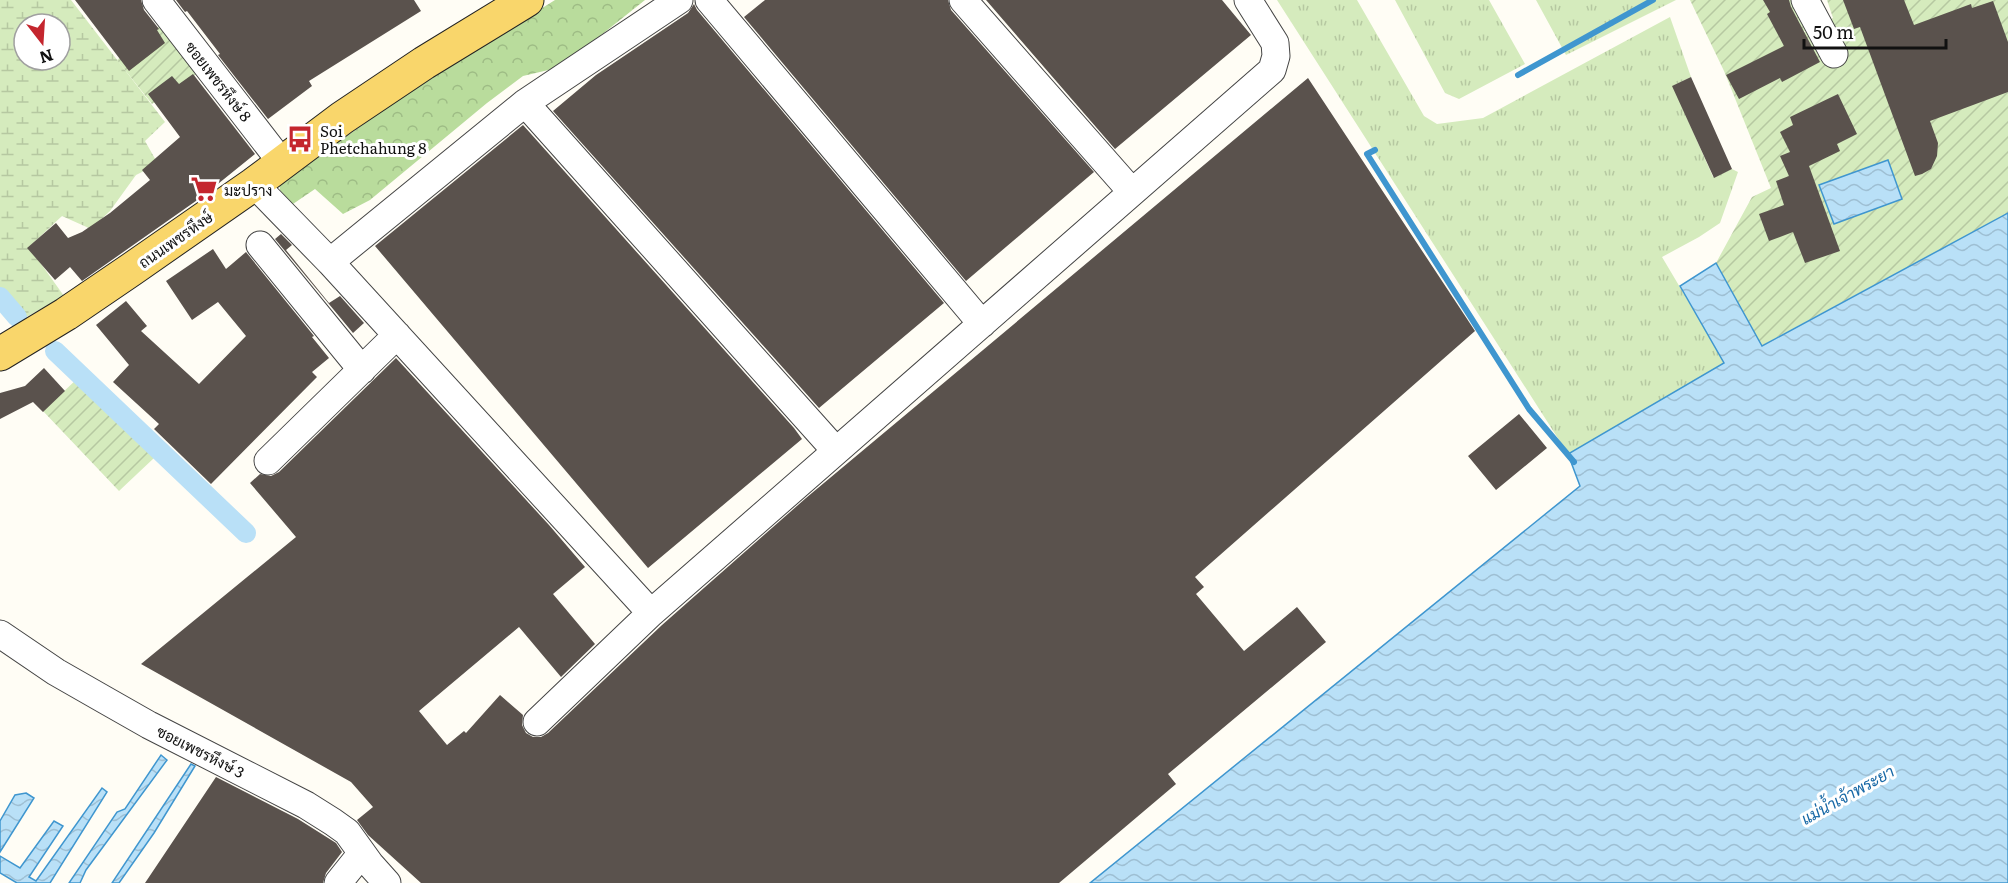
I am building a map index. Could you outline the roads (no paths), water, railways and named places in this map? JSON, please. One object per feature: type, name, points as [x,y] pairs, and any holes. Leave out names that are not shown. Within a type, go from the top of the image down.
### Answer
[{"type":"main road","name":"ถนนเพชรหึงษ์","points":[[0,354],[104,288],[254,184],[342,118],[424,63],[527,0]]},
{"type":"street","name":"ซอยเพชรหึงษ์ 8","points":[[156,0],[282,163]]},
{"type":"street","points":[[330,262],[525,103],[679,0]]},
{"type":"street","points":[[709,0],[982,324]]},
{"type":"street","points":[[963,0],[1132,192]]},
{"type":"street","points":[[537,722],[651,613],[1272,70],[1276,56],[1275,43],[1248,0]]},
{"type":"street","points":[[1805,0],[1834,54]]},
{"type":"street","points":[[525,103],[836,451]]},
{"type":"street","points":[[254,184],[330,262],[651,613]]},
{"type":"street","points":[[260,245],[362,370]]},
{"type":"street","points":[[268,461],[397,335]]},
{"type":"street","name":"ซอยเพชรหึงษ์ 3","points":[[0,634],[56,672],[131,715],[306,805],[347,832],[387,883]]},
{"type":"street","points":[[338,883],[362,853]]},
{"type":"water","points":[[1888,160],[1902,199],[1834,224],[1819,185]]},
{"type":"water","name":"แม่น้ำเจ้าพระยา","points":[[2008,213],[2008,883],[1090,883],[1580,486],[1568,454],[1724,363],[1680,286],[1716,263],[1762,346]]},
{"type":"water","points":[[161,755],[167,760],[86,870],[80,883],[69,883],[117,812],[125,809]]},
{"type":"water","points":[[191,764],[195,766],[154,833],[119,883],[112,883]]},
{"type":"water","points":[[102,788],[107,792],[50,883],[17,883],[0,873],[0,856],[20,868],[54,821],[63,826],[29,877],[36,881]]},
{"type":"water","points":[[26,793],[34,798],[0,852],[0,821],[15,795]]},
{"type":"waterway","points":[[1518,75],[1653,0]]},
{"type":"waterway","points":[[1375,150],[1367,154],[1529,409],[1574,462]]},
{"type":"waterway","points":[[0,297],[17,317]]},
{"type":"waterway","points":[[55,351],[246,533]]},
{"type":"place","name":"Soi Phetchahung 8","points":[[300,139]]},
{"type":"place","name":"มะปราง","points":[[204,189]]}]
